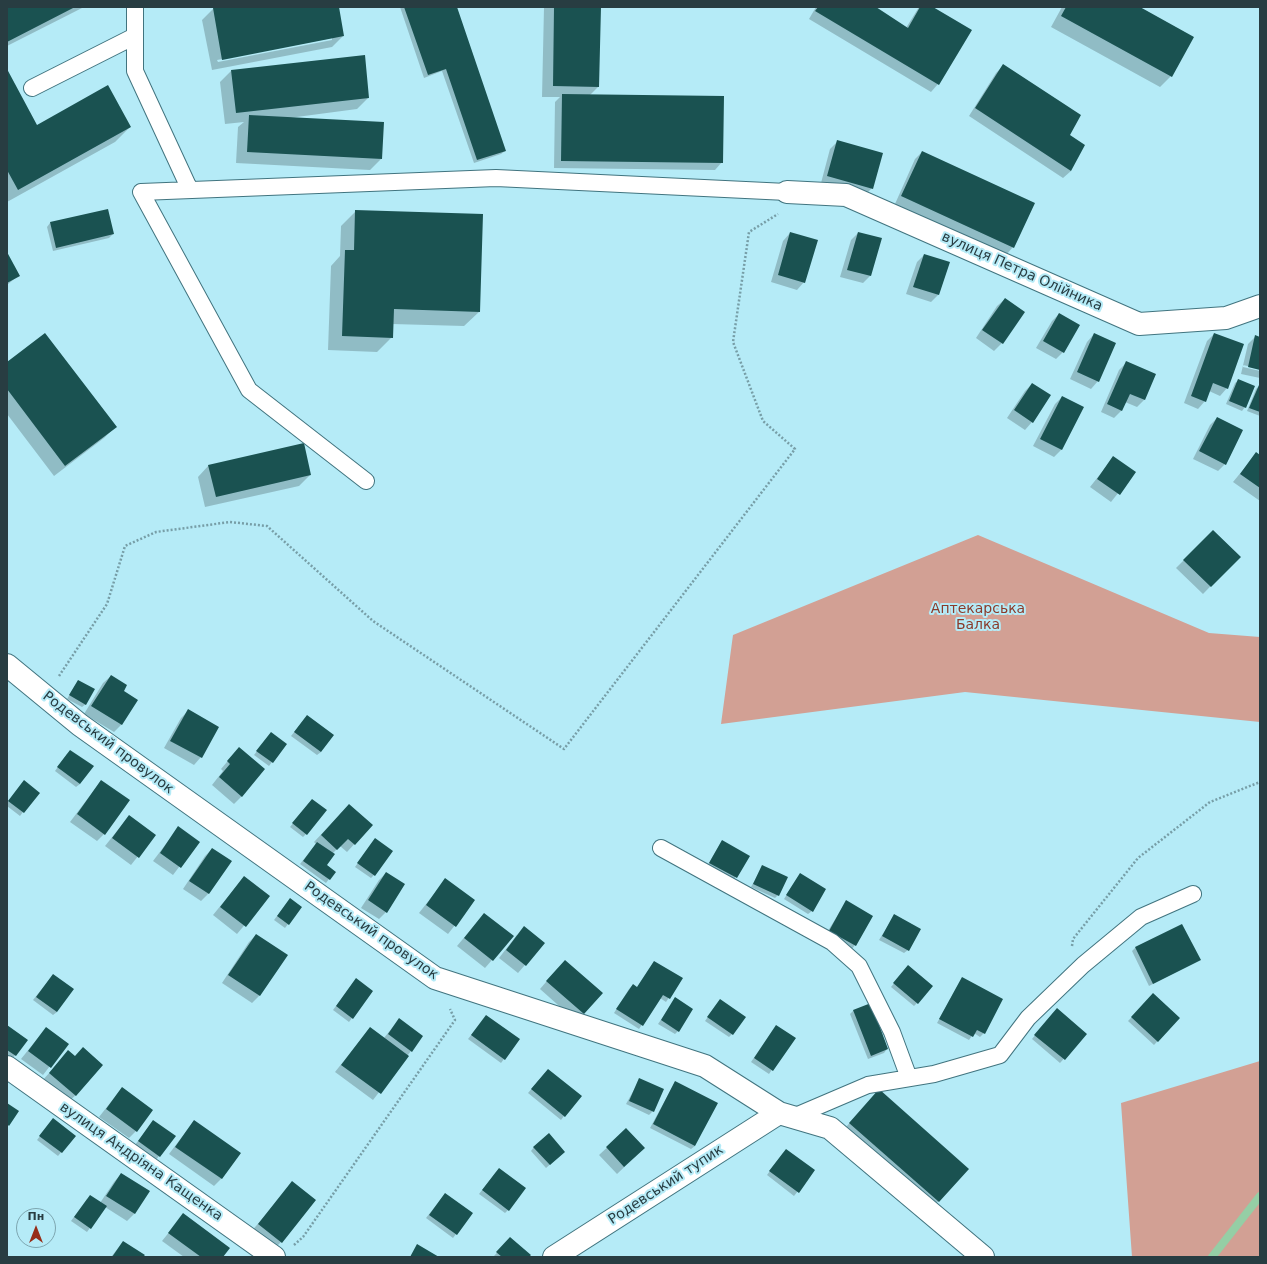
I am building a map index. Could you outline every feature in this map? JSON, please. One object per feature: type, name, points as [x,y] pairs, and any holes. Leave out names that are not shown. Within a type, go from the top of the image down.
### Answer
[{"type":"street","name":"вулиця Петра Олійника","points":[[787,192],[846,195],[1139,324],[1226,318],[1260,306]]},
{"type":"street","name":"Родевський провулок","points":[[7,665],[80,725],[435,978],[705,1066],[786,1115],[830,1128],[983,1257]]},
{"type":"street","name":"вулиця Андріяна Кащенка","points":[[7,1067],[284,1252]]},
{"type":"street","name":"Родевський тупик","points":[[554,1257],[786,1115]]},
{"type":"lane","points":[[135,7],[135,71],[190,190]]},
{"type":"lane","points":[[32,88],[135,36]]},
{"type":"lane","points":[[366,481],[249,390],[141,192],[496,178],[787,192]]},
{"type":"lane","points":[[661,848],[832,942],[859,966],[892,1032],[909,1078]]},
{"type":"lane","points":[[786,1115],[868,1085],[934,1074],[1000,1055],[1028,1018],[1083,965],[1142,917],[1193,894]]},
{"type":"path","points":[[45,697],[107,604],[125,546],[156,532],[230,522],[267,526],[373,621],[564,749],[795,449],[762,421],[732,342],[749,232],[811,193]]},
{"type":"path","points":[[1066,981],[1074,939],[1138,858],[1210,802],[1260,782]]},
{"type":"path","points":[[284,1252],[303,1237],[455,1020],[435,978]]},
{"type":"green space","name":"Аптекарська Балка","points":[[978,535],[1209,633],[1260,637],[1260,722],[965,692],[721,724],[733,635]]},
{"type":"green space","points":[[1260,1061],[1260,1257],[1132,1257],[1121,1103]]},
{"type":"building","points":[[7,7],[75,7],[7,42]]},
{"type":"building","points":[[339,7],[344,36],[222,60],[213,8]]},
{"type":"building","points":[[404,7],[457,7],[506,151],[477,160],[446,69],[428,75]]},
{"type":"building","points":[[554,7],[601,7],[599,87],[553,86]]},
{"type":"building","points":[[818,7],[876,7],[908,28],[920,7],[933,7],[972,30],[939,85],[815,11]]},
{"type":"building","points":[[1066,7],[1140,7],[1194,37],[1172,77],[1061,16]]},
{"type":"building","points":[[365,55],[369,98],[236,113],[231,70]]},
{"type":"building","points":[[1003,64],[1081,115],[1070,135],[1085,145],[1071,171],[975,108]]},
{"type":"building","points":[[7,69],[37,125],[108,85],[131,127],[18,190],[7,170]]},
{"type":"building","points":[[562,94],[724,96],[723,163],[561,161]]},
{"type":"building","points":[[249,115],[384,122],[382,159],[247,152]]},
{"type":"building","points":[[837,140],[883,153],[873,189],[827,176]]},
{"type":"building","points":[[922,151],[1035,203],[1014,248],[901,196]]},
{"type":"building","points":[[108,209],[114,234],[56,248],[50,222]]},
{"type":"building","points":[[355,210],[483,214],[480,312],[394,309],[393,338],[342,336],[345,250],[354,250]]},
{"type":"building","points":[[790,232],[818,240],[805,283],[778,275]]},
{"type":"building","points":[[858,232],[882,238],[871,276],[847,270]]},
{"type":"building","points":[[7,252],[20,276],[7,283]]},
{"type":"building","points":[[924,254],[950,262],[939,295],[913,287]]},
{"type":"building","points":[[1005,298],[1025,312],[1003,344],[982,330]]},
{"type":"building","points":[[1059,313],[1080,325],[1064,353],[1043,341]]},
{"type":"building","points":[[45,333],[117,427],[65,466],[7,389],[7,362]]},
{"type":"building","points":[[1094,333],[1116,343],[1099,382],[1077,372]]},
{"type":"building","points":[[1214,333],[1244,344],[1228,389],[1213,383],[1206,402],[1191,396]]},
{"type":"building","points":[[1255,335],[1260,337],[1260,370],[1248,367]]},
{"type":"building","points":[[1126,361],[1156,374],[1145,400],[1130,394],[1122,411],[1107,404]]},
{"type":"building","points":[[1238,379],[1255,386],[1246,408],[1229,401]]},
{"type":"building","points":[[1032,383],[1051,395],[1033,423],[1014,410]]},
{"type":"building","points":[[1260,385],[1260,412],[1249,408]]},
{"type":"building","points":[[1062,396],[1084,407],[1062,450],[1040,439]]},
{"type":"building","points":[[1217,417],[1243,430],[1226,465],[1199,451]]},
{"type":"building","points":[[304,443],[311,475],[216,497],[208,465]]},
{"type":"building","points":[[1256,452],[1260,455],[1260,488],[1240,474]]},
{"type":"building","points":[[1113,456],[1136,472],[1120,495],[1097,479]]},
{"type":"building","points":[[1213,530],[1241,557],[1211,587],[1183,560]]},
{"type":"building","points":[[111,675],[127,685],[124,691],[138,700],[122,725],[91,706]]},
{"type":"building","points":[[78,680],[95,689],[86,705],[69,695]]},
{"type":"building","points":[[188,709],[219,727],[202,758],[170,741]]},
{"type":"building","points":[[307,715],[334,735],[321,752],[294,732]]},
{"type":"building","points":[[271,732],[287,744],[273,763],[256,751]]},
{"type":"building","points":[[239,747],[265,769],[242,797],[219,777],[230,764],[227,761]]},
{"type":"building","points":[[70,750],[94,766],[80,784],[57,767]]},
{"type":"building","points":[[24,780],[40,793],[24,813],[8,801]]},
{"type":"building","points":[[101,780],[130,800],[105,835],[77,814]]},
{"type":"building","points":[[312,799],[327,810],[307,835],[292,823]]},
{"type":"building","points":[[349,804],[373,825],[355,845],[348,839],[337,850],[321,835]]},
{"type":"building","points":[[129,815],[156,835],[139,858],[112,838]]},
{"type":"building","points":[[178,826],[200,842],[181,868],[160,853]]},
{"type":"building","points":[[375,838],[393,851],[375,876],[357,863]]},
{"type":"building","points":[[722,840],[750,856],[737,878],[709,863]]},
{"type":"building","points":[[317,842],[335,854],[327,865],[336,872],[330,880],[303,861]]},
{"type":"building","points":[[212,848],[232,861],[209,894],[189,881]]},
{"type":"building","points":[[762,865],[788,877],[779,896],[753,884]]},
{"type":"building","points":[[386,872],[405,884],[387,913],[368,900]]},
{"type":"building","points":[[800,873],[826,889],[813,912],[786,895]]},
{"type":"building","points":[[244,876],[270,896],[246,927],[220,907]]},
{"type":"building","points":[[445,878],[475,900],[456,927],[426,905]]},
{"type":"building","points":[[290,898],[302,907],[289,925],[277,916]]},
{"type":"building","points":[[846,900],[873,916],[856,946],[829,931]]},
{"type":"building","points":[[484,913],[514,936],[493,961],[464,938]]},
{"type":"building","points":[[894,914],[921,929],[909,951],[882,936]]},
{"type":"building","points":[[1182,924],[1201,960],[1153,984],[1135,947]]},
{"type":"building","points":[[524,926],[545,943],[526,966],[506,950]]},
{"type":"building","points":[[256,934],[288,955],[260,996],[228,975]]},
{"type":"building","points":[[565,960],[603,993],[584,1014],[546,981]]},
{"type":"building","points":[[654,961],[683,978],[670,999],[663,995],[643,1026],[616,1009],[633,984],[637,987]]},
{"type":"building","points":[[908,965],[933,986],[918,1004],[893,983]]},
{"type":"building","points":[[53,974],[74,989],[57,1012],[36,997]]},
{"type":"building","points":[[962,977],[1003,999],[985,1034],[977,1030],[973,1037],[939,1019]]},
{"type":"building","points":[[356,978],[373,991],[353,1019],[336,1006]]},
{"type":"building","points":[[1153,993],[1180,1018],[1158,1042],[1131,1017]]},
{"type":"building","points":[[675,997],[693,1009],[679,1032],[661,1020]]},
{"type":"building","points":[[720,999],[746,1017],[733,1035],[707,1017]]},
{"type":"building","points":[[871,1003],[888,1049],[871,1056],[853,1010]]},
{"type":"building","points":[[1057,1008],[1087,1034],[1065,1060],[1034,1035]]},
{"type":"building","points":[[486,1015],[520,1039],[505,1060],[471,1035]]},
{"type":"building","points":[[399,1018],[423,1036],[412,1052],[388,1034]]},
{"type":"building","points":[[7,1025],[28,1040],[16,1056],[7,1050]]},
{"type":"building","points":[[776,1025],[796,1038],[773,1071],[754,1058]]},
{"type":"building","points":[[46,1027],[69,1044],[51,1068],[28,1051]]},
{"type":"building","points":[[370,1027],[409,1056],[381,1094],[341,1065]]},
{"type":"building","points":[[83,1047],[103,1065],[76,1096],[49,1073],[68,1050],[75,1056]]},
{"type":"building","points":[[548,1069],[582,1096],[565,1117],[531,1089]]},
{"type":"building","points":[[639,1078],[664,1089],[654,1112],[629,1101]]},
{"type":"building","points":[[675,1081],[718,1103],[695,1146],[653,1124]]},
{"type":"building","points":[[122,1087],[153,1110],[137,1132],[106,1109]]},
{"type":"building","points":[[879,1089],[969,1169],[939,1202],[849,1123]]},
{"type":"building","points":[[7,1103],[19,1111],[9,1126],[7,1124]]},
{"type":"building","points":[[53,1118],[76,1136],[62,1153],[39,1136]]},
{"type":"building","points":[[153,1120],[176,1136],[160,1157],[138,1141]]},
{"type":"building","points":[[194,1120],[241,1153],[222,1179],[175,1147]]},
{"type":"building","points":[[626,1128],[645,1148],[624,1167],[606,1147]]},
{"type":"building","points":[[549,1133],[565,1152],[550,1165],[533,1147]]},
{"type":"building","points":[[786,1149],[815,1170],[799,1193],[769,1171]]},
{"type":"building","points":[[499,1168],[526,1188],[509,1211],[482,1190]]},
{"type":"building","points":[[121,1173],[150,1191],[135,1214],[106,1196]]},
{"type":"building","points":[[292,1181],[316,1200],[282,1243],[258,1224]]},
{"type":"building","points":[[445,1193],[473,1213],[457,1235],[429,1215]]},
{"type":"building","points":[[90,1195],[107,1206],[91,1229],[74,1217]]},
{"type":"building","points":[[183,1213],[230,1248],[223,1257],[201,1257],[168,1233]]},
{"type":"building","points":[[510,1237],[531,1255],[529,1257],[502,1257],[496,1252]]},
{"type":"building","points":[[123,1241],[145,1255],[143,1257],[112,1257]]},
{"type":"building","points":[[417,1244],[439,1257],[410,1257]]},
{"type":"waterway","points":[[1212,1257],[1260,1196]]}]
